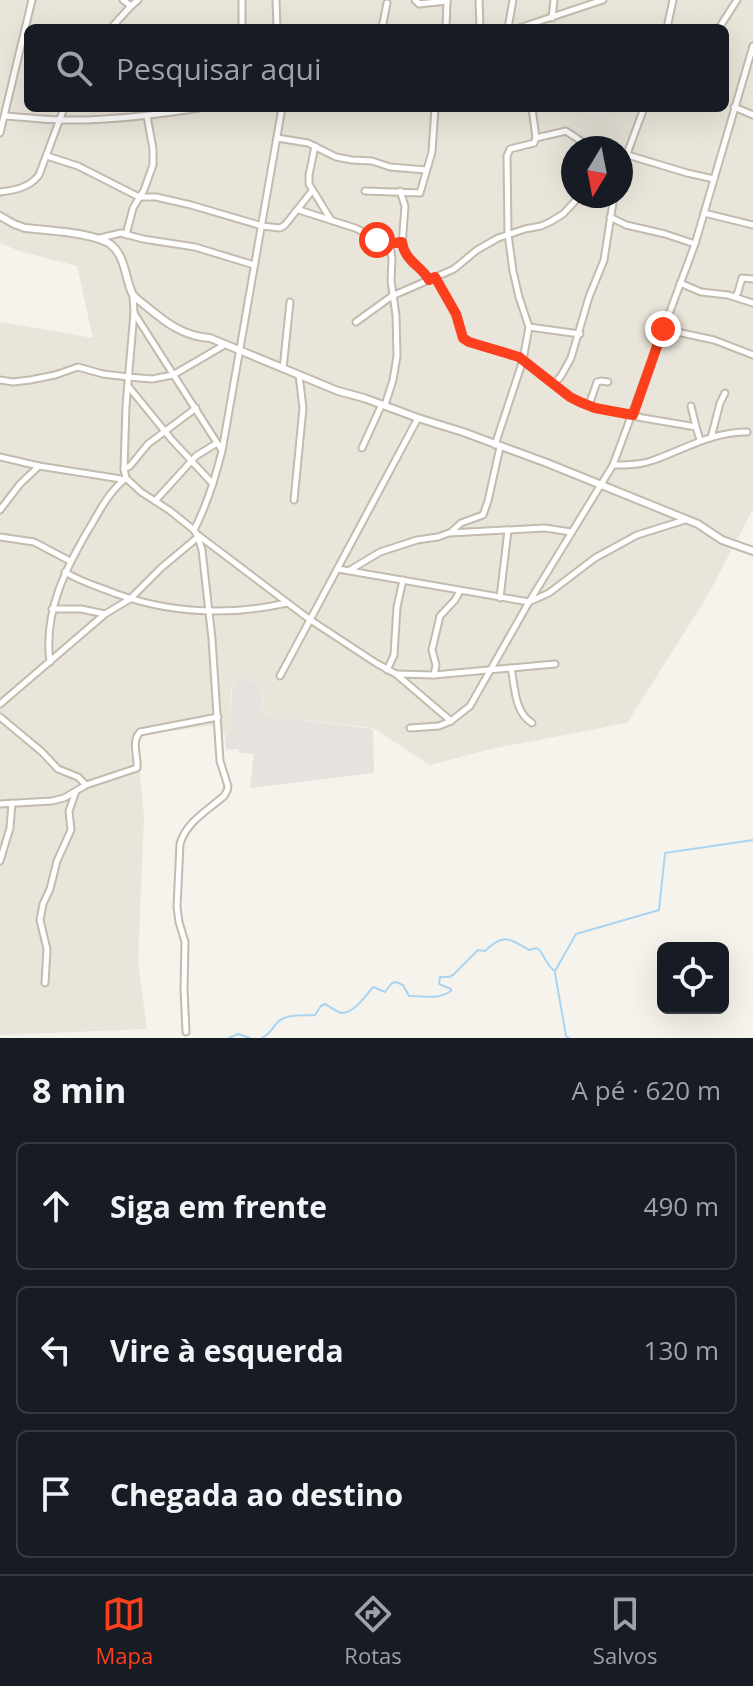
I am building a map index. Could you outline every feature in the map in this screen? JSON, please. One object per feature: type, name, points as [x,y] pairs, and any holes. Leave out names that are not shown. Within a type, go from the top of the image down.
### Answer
[{"type":"street","points":[[25,24],[32,0]]},
{"type":"street","points":[[123,0],[131,6]]},
{"type":"street","points":[[115,24],[138,0]]},
{"type":"street","points":[[242,0],[242,24]]},
{"type":"street","points":[[276,0],[277,24]]},
{"type":"street","points":[[415,0],[419,4],[447,0],[446,24]]},
{"type":"street","points":[[479,0],[480,24]]},
{"type":"street","points":[[509,24],[513,0]]},
{"type":"street","points":[[552,18],[554,0]]},
{"type":"street","points":[[532,24],[603,0]]},
{"type":"street","points":[[668,24],[673,0]]},
{"type":"street","points":[[722,24],[737,0]]},
{"type":"street","points":[[383,24],[387,3]]},
{"type":"street","points":[[0,133],[24,28]]},
{"type":"street","points":[[410,728],[439,726],[470,706],[613,465],[695,244],[753,48]]},
{"type":"street","points":[[734,107],[753,115]]},
{"type":"street","points":[[0,192],[34,182],[63,112]]},
{"type":"street","points":[[5,116],[61,120],[174,112]]},
{"type":"street","points":[[0,704],[105,614],[130,599],[196,534],[222,451],[281,112]]},
{"type":"street","points":[[365,191],[420,193],[432,152],[435,112]]},
{"type":"street","points":[[349,571],[380,552],[404,543],[438,537],[465,521],[483,515],[529,327],[515,283],[507,199],[508,152],[534,143],[533,112]]},
{"type":"street","points":[[632,136],[642,112]]},
{"type":"street","points":[[126,235],[133,208],[153,165],[147,116]]},
{"type":"street","points":[[536,138],[566,131],[574,136]]},
{"type":"street","points":[[277,138],[315,146],[336,157],[426,170]]},
{"type":"street","points":[[315,146],[308,180],[332,221]]},
{"type":"street","points":[[47,156],[78,166],[139,197],[156,197],[191,205],[262,226],[280,228],[285,225],[312,191]]},
{"type":"street","points":[[633,157],[714,179]]},
{"type":"street","points":[[400,191],[405,206],[404,251],[412,263],[432,278],[456,314],[463,338],[523,360],[570,397],[589,405],[696,427]]},
{"type":"street","points":[[356,322],[392,296],[454,269],[477,250],[508,234],[550,222],[569,208]]},
{"type":"street","points":[[555,383],[571,358],[589,297],[604,260],[612,208]]},
{"type":"street","points":[[299,210],[355,228],[390,245],[397,356],[393,380],[362,448]]},
{"type":"street","points":[[704,213],[753,225]]},
{"type":"street","points":[[0,216],[25,228],[100,238],[121,233],[195,247],[254,265]]},
{"type":"street","points":[[610,217],[626,225],[695,244]]},
{"type":"street","points":[[100,238],[116,249],[133,296],[127,385],[126,478],[271,592],[396,674],[451,721]]},
{"type":"street","points":[[387,244],[402,242]]},
{"type":"street","points":[[735,297],[742,278],[753,279]]},
{"type":"street","points":[[680,283],[701,292],[753,303]]},
{"type":"street","points":[[133,296],[172,327],[226,344],[338,391],[547,463],[698,524],[722,540],[753,551]]},
{"type":"street","points":[[283,369],[290,302]]},
{"type":"street","points":[[134,312],[222,451]]},
{"type":"street","points":[[529,327],[580,334]]},
{"type":"street","points":[[663,329],[714,340],[753,355]]},
{"type":"street","points":[[0,380],[30,380],[78,367],[103,374],[152,379],[173,375],[226,344]]},
{"type":"street","points":[[294,500],[303,408],[299,375]]},
{"type":"street","points":[[589,405],[597,382],[608,382]]},
{"type":"street","points":[[127,385],[214,484]]},
{"type":"street","points":[[711,438],[725,393]]},
{"type":"street","points":[[691,406],[700,440]]},
{"type":"street","points":[[124,469],[148,444],[196,408]]},
{"type":"street","points":[[280,676],[418,418]]},
{"type":"street","points":[[613,465],[652,461],[700,440],[747,432]]},
{"type":"street","points":[[155,501],[191,461],[217,443]]},
{"type":"street","points":[[0,457],[118,480],[126,478]]},
{"type":"street","points":[[0,510],[39,466]]},
{"type":"street","points":[[50,662],[52,609],[65,572],[113,488],[126,478]]},
{"type":"street","points":[[338,569],[529,602],[549,593],[595,558],[637,535],[685,520]]},
{"type":"street","points":[[449,533],[545,528],[572,532]]},
{"type":"street","points":[[500,598],[508,530]]},
{"type":"street","points":[[186,1032],[185,942],[177,907],[180,844],[182,834],[189,825],[224,796],[228,786],[220,761],[202,550],[196,534]]},
{"type":"street","points":[[0,537],[34,542],[70,561]]},
{"type":"street","points":[[65,572],[130,599],[174,610],[208,611],[288,603]]},
{"type":"street","points":[[387,670],[394,655],[397,607],[403,580]]},
{"type":"street","points":[[434,675],[436,665],[432,650],[440,616],[460,591]]},
{"type":"street","points":[[52,609],[81,609],[105,614]]},
{"type":"street","points":[[396,674],[434,675],[555,664]]},
{"type":"street","points":[[511,668],[520,711],[532,723]]},
{"type":"street","points":[[0,717],[58,769],[78,777],[86,785]]},
{"type":"street","points":[[0,804],[64,798],[86,785],[137,768],[135,738],[140,732],[218,717]]},
{"type":"street","points":[[45,983],[47,949],[40,920],[57,861],[71,830],[69,811],[75,793]]},
{"type":"street","points":[[0,860],[12,821],[12,803]]},
{"type":"shaded area","points":[[0,0],[753,0],[753,509],[708,595],[627,723],[491,749],[430,765],[373,728],[261,715],[264,699],[259,697],[263,686],[237,677],[231,691],[230,733],[217,734],[215,725],[142,735],[137,741],[144,816],[138,962],[147,1029],[0,1035],[0,322],[93,338],[77,266],[0,243]]},
{"type":"shaded area","points":[[237,677],[263,686],[259,697],[263,699],[261,715],[373,729],[374,773],[250,788],[254,754],[239,753],[239,749],[226,750],[225,734],[230,733],[232,691]]},
{"type":"waterway","points":[[262,1038],[279,1020],[315,1015],[325,1004],[338,1012],[352,1010],[373,987],[385,992],[396,982],[403,985],[409,996],[435,997],[446,994],[451,989],[439,984],[440,977],[453,975],[478,950],[485,951],[506,939],[529,950],[537,948],[555,971],[576,934],[659,910],[665,853],[753,840]]},
{"type":"waterway","points":[[555,973],[566,1036],[569,1038]]},
{"type":"waterway","points":[[229,1038],[238,1034],[250,1038]]},
{"type":"route","points":[[377,240],[387,244],[402,242],[412,263],[429,280],[435,277],[458,318],[463,338],[519,357],[570,397],[595,408],[633,415],[663,329]]}]
